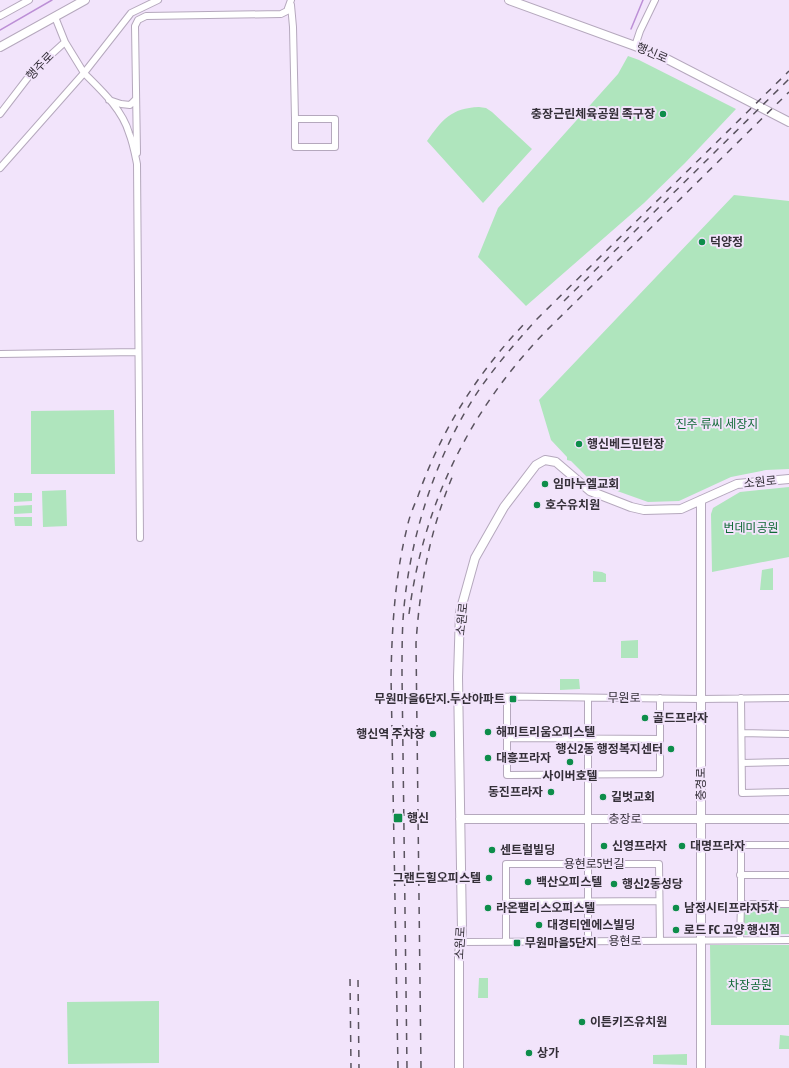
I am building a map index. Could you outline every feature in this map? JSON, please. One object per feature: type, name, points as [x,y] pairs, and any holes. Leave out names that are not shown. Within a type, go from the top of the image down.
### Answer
[{"type":"main road","points":[[0,47],[85,0]]},
{"type":"main road","name":"행신로","points":[[509,0],[663,57],[789,122]]},
{"type":"main road","name":"소원로","points":[[459,1068],[459,954],[461,942],[458,696],[460,612],[475,558],[504,507],[536,465],[545,460],[556,462],[590,491],[631,507],[644,510],[681,509],[737,484],[789,479]]},
{"type":"main road","name":"충경로","points":[[700,500],[701,1068]]},
{"type":"main road","name":"충장로","points":[[460,819],[789,819]]},
{"type":"street","points":[[0,16],[29,0]]},
{"type":"street","points":[[0,168],[84,72],[131,13],[158,0]]},
{"type":"street","points":[[635,46],[640,31],[655,0]]},
{"type":"street","points":[[140,538],[135,26],[138,20],[146,16],[281,14],[288,11],[291,1]]},
{"type":"street","points":[[291,1],[293,27],[295,147],[335,147],[335,119],[295,119]]},
{"type":"street","points":[[55,17],[65,42],[84,72],[109,100],[129,132],[137,164]]},
{"type":"street","name":"행주로","points":[[0,114],[33,72],[65,42]]},
{"type":"street","points":[[109,100],[130,105],[136,99]]},
{"type":"street","points":[[0,354],[138,352]]},
{"type":"street","name":"무원로","points":[[458,696],[701,699],[789,698]]},
{"type":"street","points":[[507,697],[507,775],[660,774],[660,698]]},
{"type":"street","points":[[588,698],[588,940]]},
{"type":"street","points":[[741,698],[742,793],[789,792]]},
{"type":"street","points":[[742,733],[789,734]]},
{"type":"street","points":[[507,738],[587,737],[660,739]]},
{"type":"street","points":[[742,763],[789,762]]},
{"type":"street","points":[[740,940],[741,845],[789,846]]},
{"type":"street","name":"용현로5번길","points":[[506,941],[506,864],[659,864],[660,940]]},
{"type":"street","points":[[740,875],[789,875]]},
{"type":"street","points":[[506,902],[659,901]]},
{"type":"street","points":[[741,904],[789,904]]},
{"type":"street","name":"용현로","points":[[461,942],[588,940],[789,940]]},
{"type":"green space","points":[[628,56],[639,60],[736,109],[685,163],[644,203],[526,306],[478,257],[498,208],[618,74]]},
{"type":"green space","points":[[479,107],[486,108],[492,112],[532,149],[483,203],[427,141],[448,116],[461,110]]},
{"type":"green space","name":"진주 류씨 세장지","points":[[734,195],[789,201],[789,469],[766,470],[731,477],[679,501],[648,502],[592,482],[571,461],[567,460],[567,457],[551,440],[539,400]]},
{"type":"green space","points":[[114,410],[115,474],[31,474],[31,411]]},
{"type":"green space","name":"번데미공원","points":[[789,487],[789,557],[712,572],[711,514],[713,508],[740,492]]},
{"type":"green space","points":[[66,490],[67,526],[43,527],[42,491]]},
{"type":"green space","points":[[14,493],[32,493],[32,501],[14,502]]},
{"type":"green space","points":[[32,505],[32,513],[14,514],[14,506]]},
{"type":"green space","points":[[14,517],[32,517],[32,526],[15,526]]},
{"type":"green space","points":[[773,568],[773,590],[760,590],[762,570]]},
{"type":"green space","points":[[593,571],[606,574],[606,582],[593,582]]},
{"type":"green space","points":[[638,640],[638,658],[621,658],[621,641]]},
{"type":"green space","points":[[560,679],[579,679],[580,689],[560,690]]},
{"type":"green space","points":[[752,906],[789,907],[789,934],[743,935],[743,911]]},
{"type":"green space","name":"차장공원","points":[[710,945],[789,945],[789,1025],[711,1025]]},
{"type":"green space","points":[[479,978],[488,978],[488,998],[478,998]]},
{"type":"green space","points":[[159,1001],[159,1063],[68,1064],[67,1002]]},
{"type":"green space","points":[[780,1035],[789,1036],[789,1049],[779,1049]]},
{"type":"green space","points":[[687,1054],[687,1065],[653,1064],[653,1055]]},
{"type":"waterway","points":[[0,30],[52,0]]},
{"type":"waterway","points":[[631,29],[643,0]]},
{"type":"railway","points":[[407,1068],[402,674],[403,620],[411,559],[427,498],[438,468],[465,412],[481,387],[537,319],[789,71]]},
{"type":"railway","points":[[564,301],[789,79]]},
{"type":"railway","points":[[409,614],[416,573],[426,534],[439,497],[454,460],[473,426],[495,392],[520,360],[547,330],[789,92]]},
{"type":"railway","points":[[398,1068],[391,676],[393,620],[403,546],[408,524],[427,472],[450,425],[463,403],[492,361],[526,322]]},
{"type":"railway","points":[[421,1068],[416,643],[420,599],[427,557],[438,516],[453,475]]},
{"type":"railway","points":[[350,979],[351,1068]]},
{"type":"railway","points":[[358,980],[359,1068]]},
{"type":"place","name":"충장근린체육공원 족구장","points":[[663,114]]},
{"type":"place","name":"덕양정","points":[[702,242]]},
{"type":"place","name":"행신베드민턴장","points":[[579,444]]},
{"type":"place","name":"임마누엘교회","points":[[545,484]]},
{"type":"place","name":"호수유치원","points":[[537,505]]},
{"type":"place","name":"무원마을6단지.두산아파트","points":[[513,699]]},
{"type":"place","name":"골드프라자","points":[[645,718]]},
{"type":"place","name":"해피트리움오피스텔","points":[[488,732]]},
{"type":"place","name":"행신역 주차장","points":[[433,734]]},
{"type":"place","name":"행신2동 행정복지센터","points":[[671,749]]},
{"type":"place","name":"대흥프라자","points":[[488,758]]},
{"type":"place","name":"사이버호텔","points":[[570,762]]},
{"type":"place","name":"동진프라자","points":[[551,792]]},
{"type":"place","name":"길벗교회","points":[[603,797]]},
{"type":"place","name":"행신","points":[[398,818]]},
{"type":"place","name":"신영프라자","points":[[604,846]]},
{"type":"place","name":"대명프라자","points":[[682,846]]},
{"type":"place","name":"센트럴빌딩","points":[[492,850]]},
{"type":"place","name":"그랜드힐오피스텔","points":[[489,878]]},
{"type":"place","name":"백산오피스텔","points":[[528,882]]},
{"type":"place","name":"행신2동성당","points":[[614,884]]},
{"type":"place","name":"라온팰리스오피스텔","points":[[488,908]]},
{"type":"place","name":"남정시티프라자5차","points":[[676,908]]},
{"type":"place","name":"대경티엔에스빌딩","points":[[539,925]]},
{"type":"place","name":"로드 FC 고양 행신점","points":[[676,930]]},
{"type":"place","name":"무원마을5단지","points":[[517,943]]},
{"type":"place","name":"이튼키즈유치원","points":[[582,1022]]},
{"type":"place","name":"상가","points":[[529,1053]]}]
